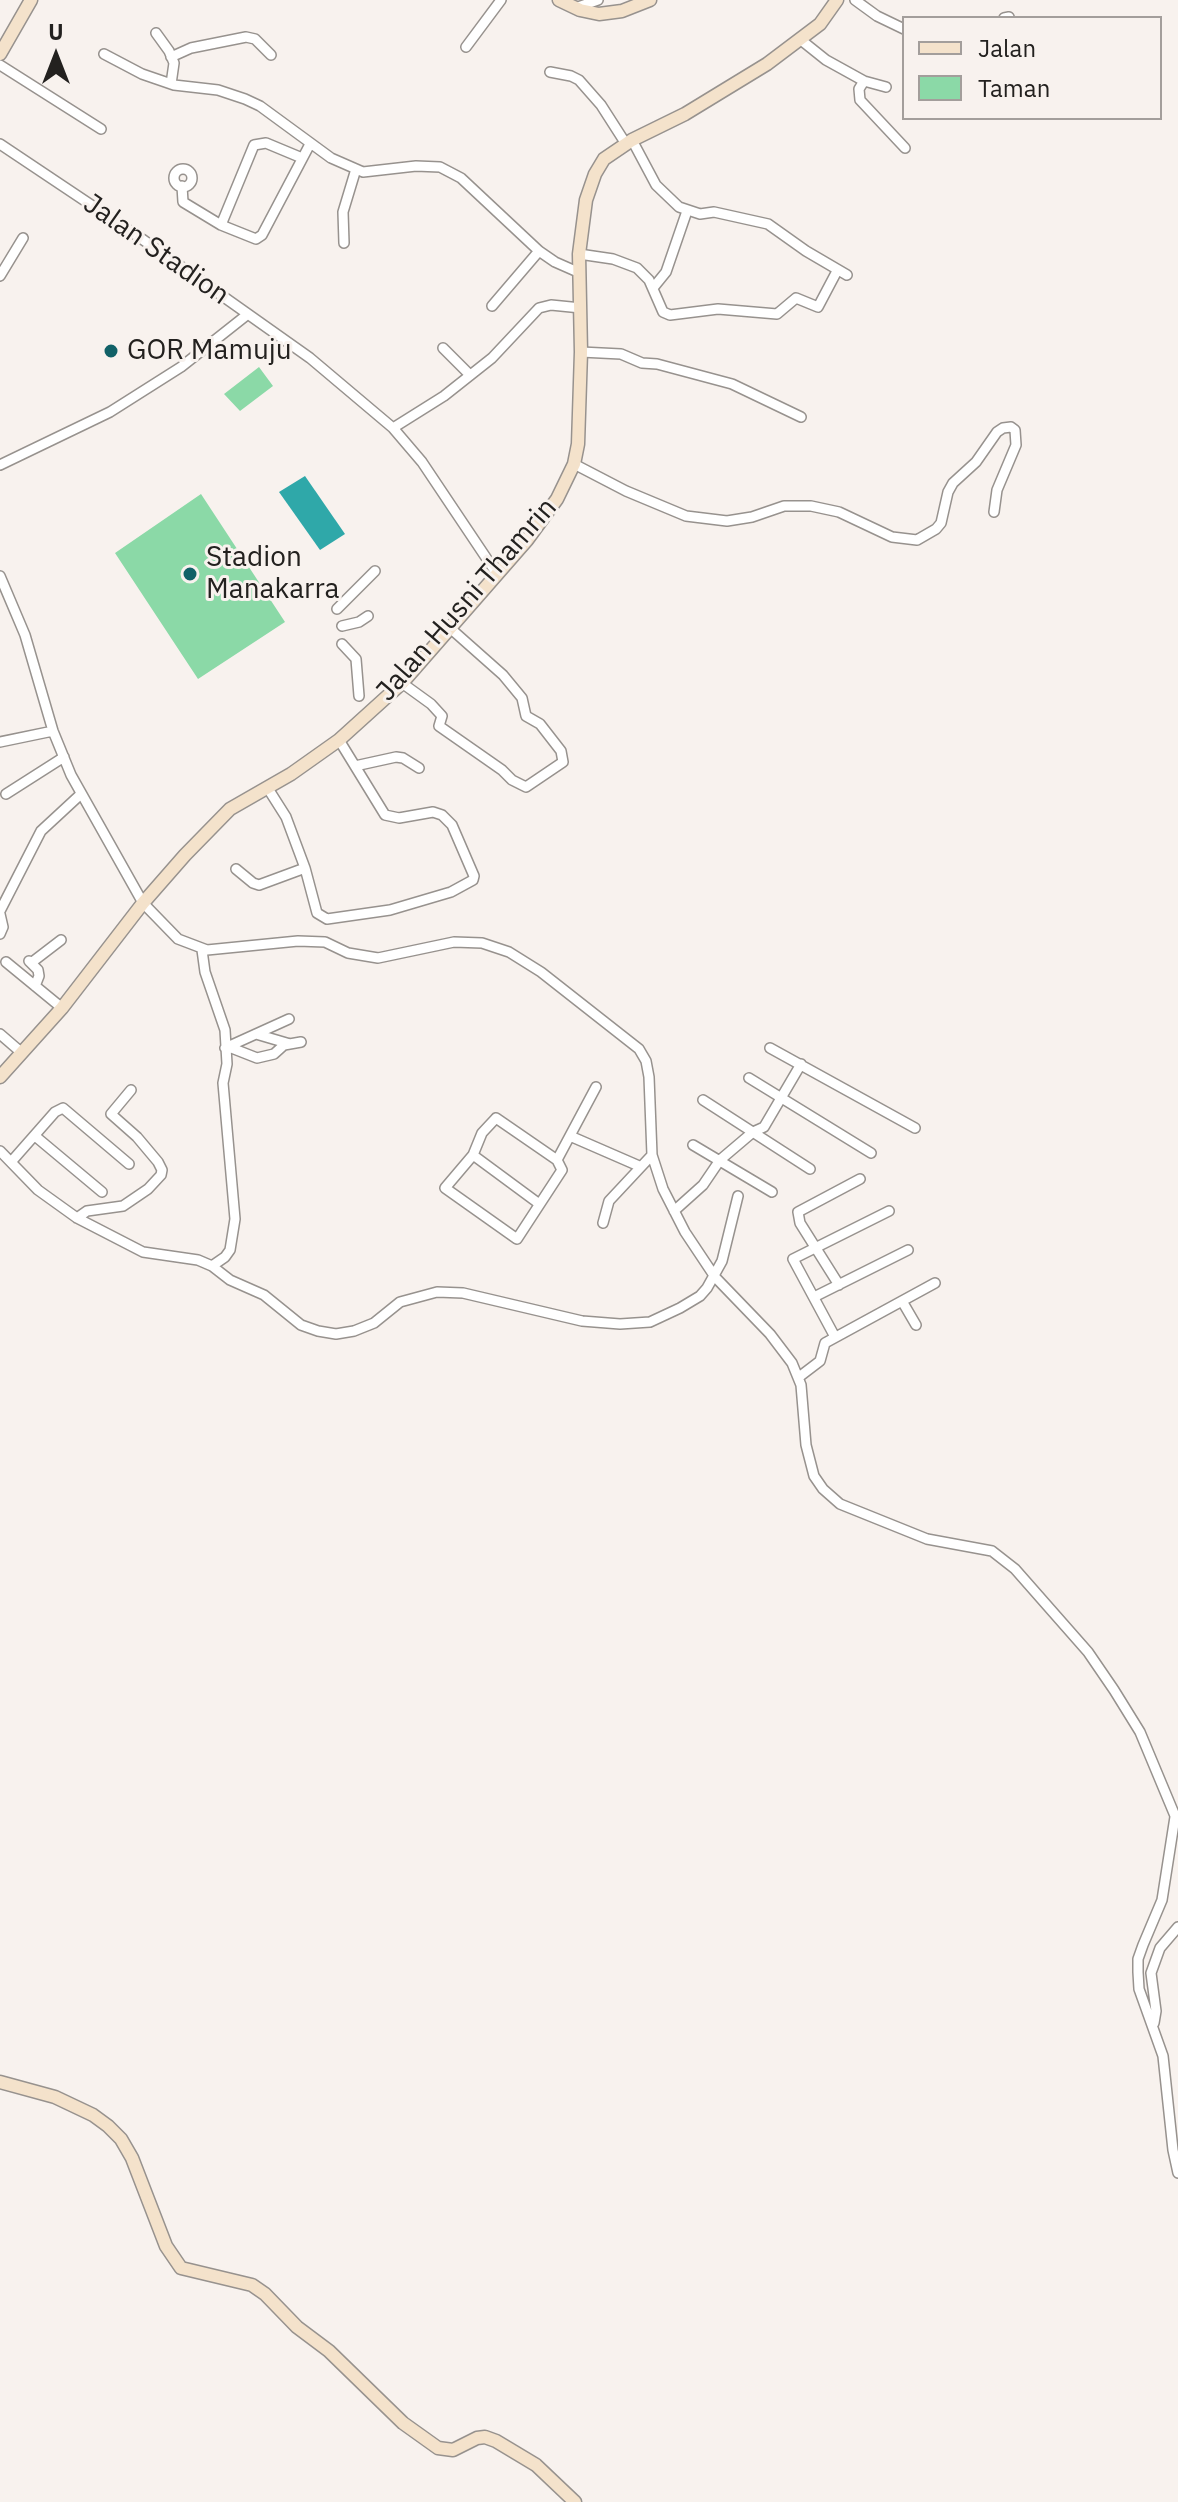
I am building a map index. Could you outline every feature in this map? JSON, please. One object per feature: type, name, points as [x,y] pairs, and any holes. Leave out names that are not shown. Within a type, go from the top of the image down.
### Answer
[{"type":"street","points":[[0,54],[31,0]]},
{"type":"street","points":[[466,47],[501,0]]},
{"type":"street","points":[[559,0],[588,13],[608,14],[650,0]]},
{"type":"street","points":[[575,7],[598,0]]},
{"type":"street","name":"Jalan Husni Thamrin","points":[[0,1077],[62,1008],[143,903],[230,809],[339,740],[402,683],[542,520],[566,483],[578,444],[581,352],[579,254],[586,200],[604,159],[767,64],[820,24],[837,0]]},
{"type":"street","points":[[855,0],[877,16],[902,28]]},
{"type":"street","points":[[156,33],[171,57],[174,72],[171,84]]},
{"type":"street","points":[[171,57],[191,48],[246,37],[255,39],[271,55]]},
{"type":"street","points":[[801,40],[826,60],[864,81],[886,87]]},
{"type":"street","points":[[104,54],[142,74],[171,84],[218,90],[245,99],[260,106],[331,158],[356,169],[376,173],[416,166],[440,167],[461,178],[539,251],[580,273]]},
{"type":"street","points":[[0,65],[101,129]]},
{"type":"street","points":[[550,72],[579,80],[629,142],[656,185],[679,207],[700,214],[714,212],[768,224],[842,273],[818,307],[796,298],[777,314],[718,309],[665,315],[649,280],[637,268],[613,259],[579,254]]},
{"type":"street","points":[[864,81],[859,89],[860,100],[905,148]]},
{"type":"street","points":[[221,225],[254,145],[266,143],[302,158]]},
{"type":"street","name":"Jalan Stadion","points":[[0,144],[310,358],[393,428],[422,462],[497,574]]},
{"type":"street","points":[[182,186],[183,202],[251,239],[259,237],[310,144]]},
{"type":"street","points":[[344,243],[343,212],[356,169]]},
{"type":"street","points":[[653,288],[666,272],[687,211]]},
{"type":"street","points":[[0,276],[23,238]]},
{"type":"street","points":[[492,306],[539,251]]},
{"type":"street","points":[[393,428],[444,396],[492,358],[539,308],[551,305],[581,308]]},
{"type":"street","points":[[0,465],[110,412],[181,367],[248,314]]},
{"type":"street","points":[[443,348],[470,375]]},
{"type":"street","points":[[581,352],[621,354],[642,363],[657,364],[732,384],[801,417]]},
{"type":"street","points":[[574,464],[637,496],[686,516],[727,521],[752,517],[778,507],[811,506],[839,512],[892,537],[917,540],[941,523],[953,483],[976,462],[997,432],[1011,427],[1016,433],[1016,445],[997,490],[994,512]]},
{"type":"street","points":[[337,609],[375,571]]},
{"type":"street","points":[[0,576],[25,635],[53,731],[81,794],[143,903],[178,939],[202,950],[298,941],[325,942],[348,953],[378,958],[463,942],[482,943],[509,952],[541,972],[642,1052],[651,1089],[652,1155],[674,1211],[715,1277],[784,1351],[799,1377],[809,1461],[823,1489],[840,1504],[927,1539],[992,1551],[1015,1569],[1088,1652],[1140,1732],[1176,1820],[1162,1900],[1138,1959],[1139,1989],[1163,2056],[1178,2173]]},
{"type":"street","points":[[342,626],[368,616]]},
{"type":"street","points":[[402,683],[442,716],[439,726],[526,787],[563,762],[561,751],[540,724],[526,716],[522,698],[503,675],[450,628]]},
{"type":"street","points":[[342,644],[356,659],[359,696]]},
{"type":"street","points":[[0,742],[53,731]]},
{"type":"street","points":[[267,787],[286,817],[305,868],[317,913],[327,919],[390,910],[451,892],[473,880],[452,825],[442,815],[433,812],[399,818],[385,815],[339,740]]},
{"type":"street","points":[[6,794],[64,757]]},
{"type":"street","points":[[355,766],[396,757],[419,768]]},
{"type":"street","points":[[0,934],[3,927],[1,907],[41,831],[81,794]]},
{"type":"street","points":[[236,869],[259,885],[305,868]]},
{"type":"street","points":[[35,986],[38,970],[28,961],[61,940]]},
{"type":"street","points":[[202,950],[205,972],[225,1030],[227,1064],[223,1078],[224,1102],[235,1219],[230,1250],[212,1266]]},
{"type":"street","points":[[6,962],[62,1008]]},
{"type":"street","points":[[227,1047],[289,1019]]},
{"type":"street","points":[[0,1034],[22,1053]]},
{"type":"street","points":[[227,1047],[257,1058],[274,1054],[284,1045],[296,1043],[256,1034]]},
{"type":"street","points":[[770,1048],[915,1128]]},
{"type":"street","points":[[674,1211],[703,1185],[720,1160],[753,1132],[764,1127],[801,1064]]},
{"type":"street","points":[[749,1078],[871,1153]]},
{"type":"street","points":[[557,1160],[596,1087]]},
{"type":"street","points":[[77,1218],[87,1211],[123,1206],[148,1189],[161,1175],[158,1162],[137,1137],[111,1114],[131,1090]]},
{"type":"street","points":[[703,1100],[810,1169]]},
{"type":"street","points":[[11,1162],[55,1112],[63,1108],[129,1164]]},
{"type":"street","points":[[496,1118],[557,1160],[562,1170],[517,1239],[445,1188],[473,1155],[482,1133],[496,1118]]},
{"type":"street","points":[[35,1136],[102,1192]]},
{"type":"street","points":[[570,1136],[639,1166]]},
{"type":"street","points":[[693,1145],[772,1192]]},
{"type":"street","points":[[0,1151],[58,1207],[77,1218],[143,1252],[198,1260],[212,1266],[230,1280],[264,1295],[301,1325],[336,1334],[374,1323],[400,1302],[437,1292],[463,1293],[582,1321],[620,1324],[650,1322],[700,1296],[715,1277],[728,1243],[738,1196]]},
{"type":"street","points":[[473,1155],[538,1203]]},
{"type":"street","points":[[603,1223],[609,1201],[652,1155]]},
{"type":"street","points":[[839,1285],[797,1218],[798,1212],[860,1179]]},
{"type":"street","points":[[835,1337],[793,1259],[889,1211]]},
{"type":"street","points":[[814,1297],[908,1250]]},
{"type":"street","points":[[799,1377],[820,1361],[825,1343],[935,1283]]},
{"type":"street","points":[[902,1301],[916,1325]]},
{"type":"street","points":[[1154,2027],[1156,2011],[1151,1973],[1160,1948],[1178,1927]]},
{"type":"street","points":[[0,2082],[55,2097],[93,2115],[121,2139],[132,2158],[166,2246],[181,2268],[252,2285],[265,2294],[403,2423],[438,2448],[453,2450],[485,2437],[496,2441],[536,2465],[575,2502]]},
{"type":"green space","points":[[259,367],[273,386],[240,411],[224,394]]},
{"type":"green space","points":[[201,494],[285,622],[198,679],[115,553]]},
{"type":"water","points":[[305,476],[345,534],[320,550],[279,492]]},
{"type":"place","name":"GOR Mamuju","points":[[111,351]]},
{"type":"place","name":"Stadion Manakarra","points":[[190,574]]}]
